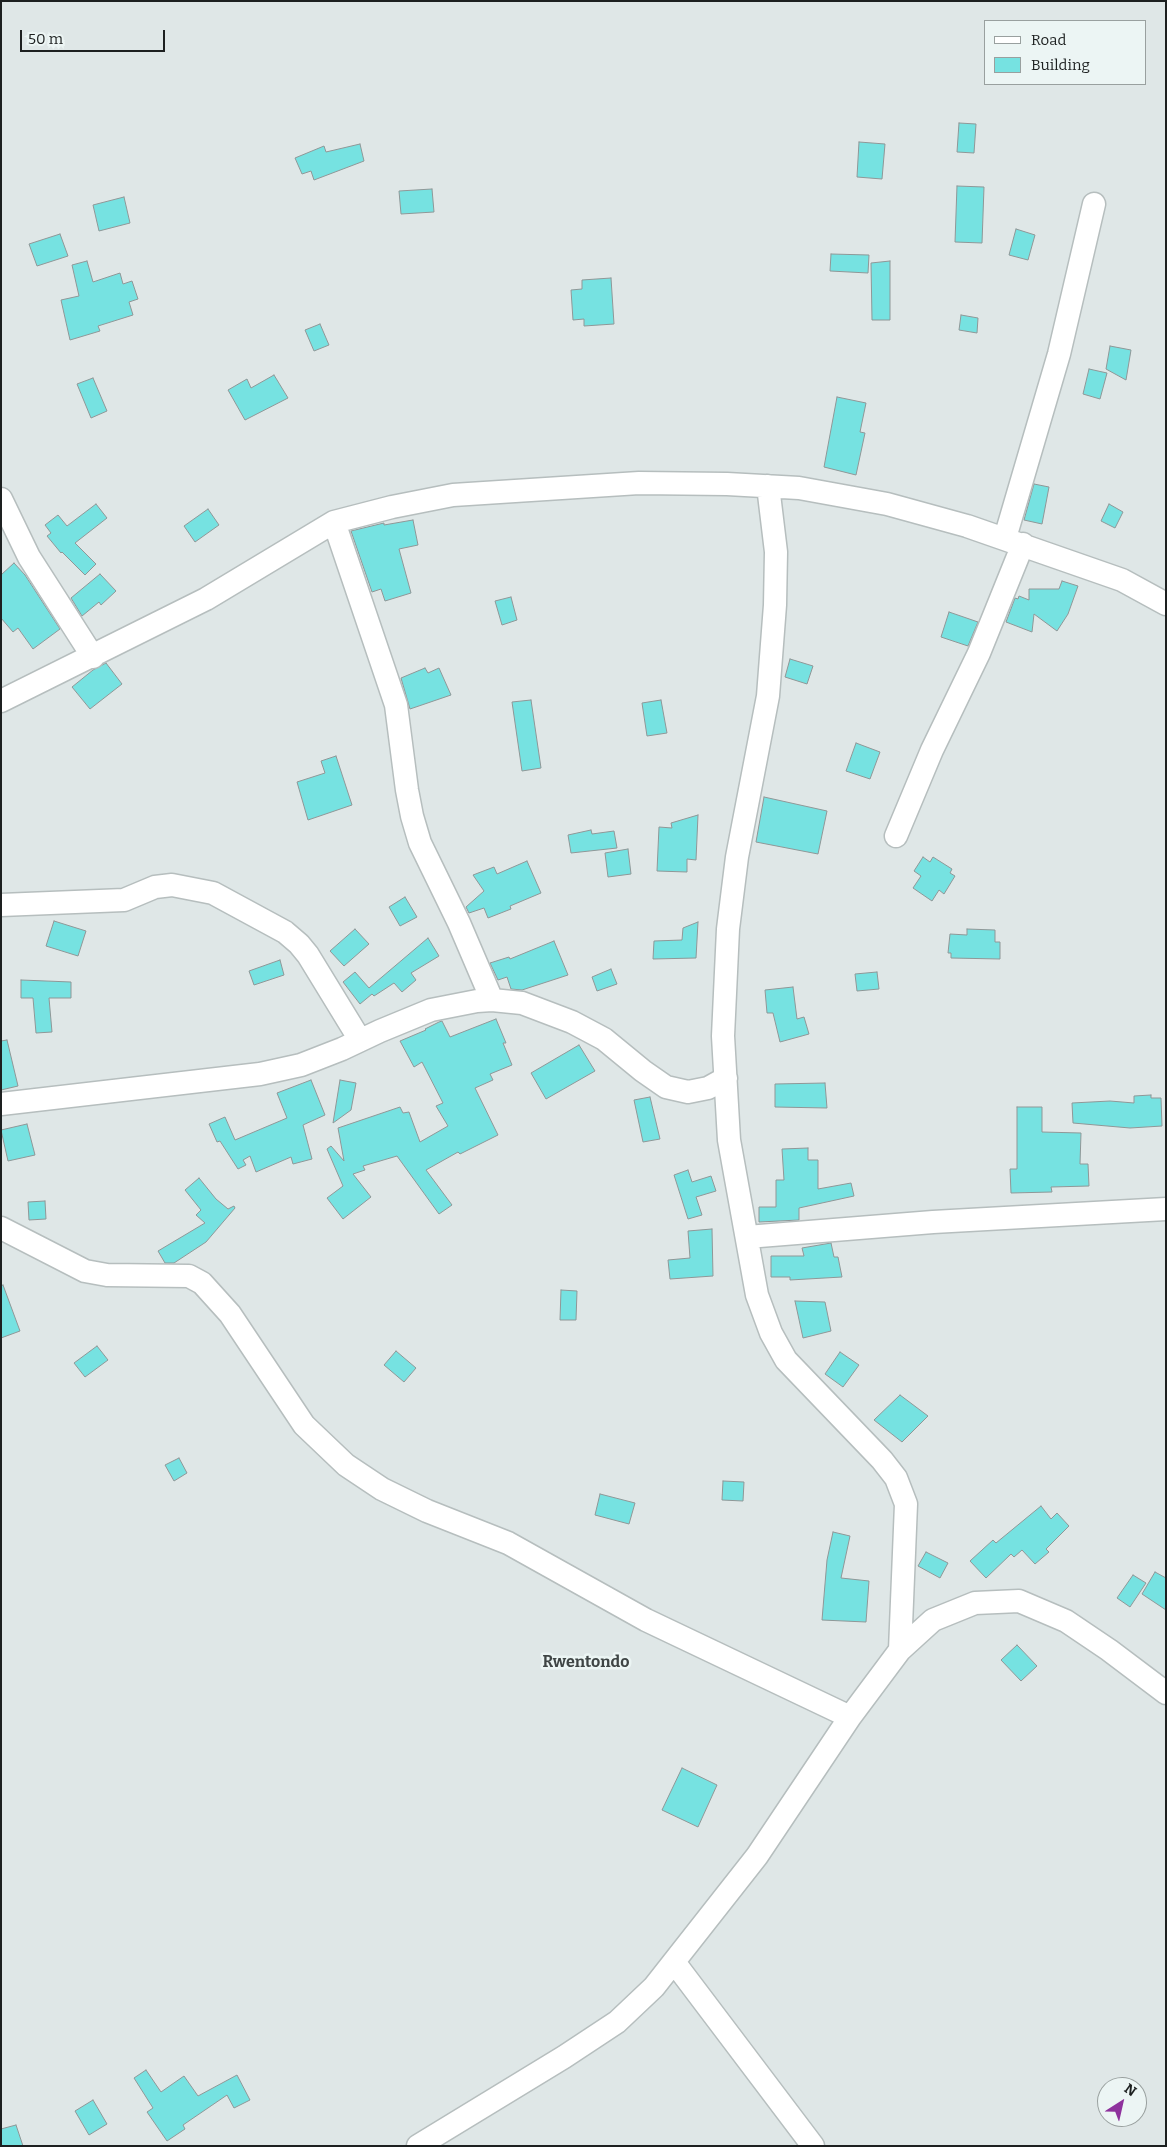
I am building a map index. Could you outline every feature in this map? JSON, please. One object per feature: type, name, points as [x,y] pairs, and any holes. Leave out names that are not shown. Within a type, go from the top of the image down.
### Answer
[{"type":"street","points":[[896,836],[936,741],[979,653],[1014,541],[1094,204]]},
{"type":"street","points":[[1,701],[206,599],[334,522],[453,496],[639,483],[799,488],[887,504],[967,526],[1122,580],[1166,604]]},
{"type":"street","points":[[768,486],[776,552],[775,605],[768,696],[738,857],[728,929],[723,1036],[729,1140],[757,1295],[771,1333],[786,1360],[882,1460],[896,1478],[906,1504],[900,1650]]},
{"type":"street","points":[[1,499],[29,557],[94,656]]},
{"type":"street","points":[[334,522],[396,705],[410,808],[420,843],[492,1000]]},
{"type":"street","points":[[1,905],[124,900],[155,887],[172,885],[214,893],[285,932],[299,944],[360,1040]]},
{"type":"street","points":[[1,1104],[260,1074],[301,1065],[432,1010],[492,1000],[522,1003],[572,1022],[604,1039],[666,1087],[688,1092],[708,1088],[726,1078]]},
{"type":"street","points":[[747,1237],[933,1222],[1166,1209]]},
{"type":"street","points":[[1,1228],[84,1271],[107,1275],[141,1276],[174,1274],[196,1279],[210,1290],[230,1314],[304,1425],[321,1443],[354,1470],[382,1489],[427,1511],[508,1543],[646,1620],[850,1717]]},
{"type":"street","points":[[418,2146],[564,2057],[617,2022],[654,1987],[757,1856],[850,1717],[900,1650],[933,1620],[975,1603],[1020,1601],[1066,1621],[1109,1650],[1166,1693]]},
{"type":"street","points":[[674,1962],[813,2146]]},
{"type":"building","points":[[959,123],[976,124],[974,153],[957,152]]},
{"type":"building","points":[[859,142],[885,144],[882,179],[857,177]]},
{"type":"building","points":[[360,144],[364,161],[314,180],[311,171],[302,174],[295,158],[324,146],[326,152]]},
{"type":"building","points":[[957,186],[984,187],[982,243],[955,242]]},
{"type":"building","points":[[432,189],[434,212],[401,214],[399,191]]},
{"type":"building","points":[[124,197],[130,223],[99,231],[93,205]]},
{"type":"building","points":[[1016,229],[1035,235],[1028,260],[1009,255]]},
{"type":"building","points":[[60,234],[68,256],[37,266],[29,244]]},
{"type":"building","points":[[831,254],[869,255],[868,273],[830,271]]},
{"type":"building","points":[[87,261],[93,282],[120,273],[123,284],[132,281],[138,299],[129,302],[133,315],[98,326],[100,331],[70,340],[61,300],[79,296],[72,265]]},
{"type":"building","points":[[890,261],[890,320],[872,320],[871,263]]},
{"type":"building","points":[[611,278],[614,324],[584,326],[584,319],[573,320],[571,290],[582,289],[582,280]]},
{"type":"building","points":[[961,315],[978,318],[977,333],[959,330]]},
{"type":"building","points":[[320,324],[329,345],[314,351],[305,330]]},
{"type":"building","points":[[1110,346],[1131,350],[1126,380],[1106,369]]},
{"type":"building","points":[[1089,369],[1107,373],[1100,399],[1083,394]]},
{"type":"building","points":[[274,375],[288,398],[245,420],[228,390],[247,379],[251,388]]},
{"type":"building","points":[[93,378],[107,411],[91,418],[77,384]]},
{"type":"building","points":[[837,397],[866,403],[860,432],[865,433],[856,475],[824,467]]},
{"type":"building","points":[[1034,484],[1049,487],[1042,524],[1024,520]]},
{"type":"building","points":[[96,504],[107,518],[75,543],[96,564],[85,575],[61,553],[47,536],[51,533],[45,525],[58,515],[67,526]]},
{"type":"building","points":[[1109,504],[1123,512],[1115,528],[1101,521]]},
{"type":"building","points":[[208,509],[219,525],[195,542],[184,526]]},
{"type":"building","points":[[413,520],[418,545],[399,549],[411,593],[385,601],[381,589],[372,592],[351,531],[384,523],[384,525]]},
{"type":"building","points":[[14,563],[25,575],[60,629],[33,649],[18,628],[13,632],[1,618],[1,575]]},
{"type":"building","points":[[100,574],[116,591],[101,605],[99,602],[82,616],[71,598]]},
{"type":"building","points":[[1062,581],[1078,586],[1068,614],[1057,631],[1034,614],[1032,632],[1006,622],[1015,598],[1018,599],[1019,596],[1029,600],[1029,589],[1059,589]]},
{"type":"building","points":[[511,597],[517,620],[502,625],[495,601]]},
{"type":"building","points":[[949,612],[978,622],[968,646],[941,637]]},
{"type":"building","points":[[790,659],[813,666],[807,684],[785,677]]},
{"type":"building","points":[[106,663],[122,684],[90,709],[72,687],[93,670]]},
{"type":"building","points":[[425,668],[428,673],[439,668],[451,695],[410,709],[401,678]]},
{"type":"building","points":[[531,700],[541,768],[522,771],[512,702]]},
{"type":"building","points":[[661,700],[667,733],[647,736],[642,703]]},
{"type":"building","points":[[856,743],[880,752],[870,779],[846,771]]},
{"type":"building","points":[[336,756],[352,805],[308,820],[297,782],[325,773],[321,761]]},
{"type":"building","points":[[764,797],[827,811],[818,854],[756,842]]},
{"type":"building","points":[[698,815],[696,860],[687,859],[687,872],[657,871],[659,827],[672,828],[671,823]]},
{"type":"building","points":[[591,830],[592,834],[614,831],[617,848],[571,853],[568,835]]},
{"type":"building","points":[[628,849],[631,874],[608,877],[605,853]]},
{"type":"building","points":[[923,857],[930,862],[933,857],[952,869],[950,873],[955,876],[944,894],[939,890],[932,901],[913,888],[921,876],[914,871]]},
{"type":"building","points":[[527,861],[541,893],[510,906],[511,909],[488,918],[484,908],[469,913],[466,907],[484,891],[473,875],[494,867],[497,874]]},
{"type":"building","points":[[405,897],[417,917],[400,926],[389,907]]},
{"type":"building","points":[[54,921],[86,931],[78,956],[46,946]]},
{"type":"building","points":[[698,922],[696,958],[653,959],[654,941],[682,940],[683,928]]},
{"type":"building","points":[[355,929],[369,944],[344,966],[330,951]]},
{"type":"building","points":[[967,929],[995,930],[995,942],[1000,942],[1000,959],[951,958],[951,953],[948,953],[950,934],[967,935]]},
{"type":"building","points":[[428,938],[439,956],[411,973],[416,980],[402,992],[394,983],[374,996],[372,994],[360,1004],[343,982],[355,972],[369,988]]},
{"type":"building","points":[[554,941],[568,975],[522,990],[511,989],[507,977],[498,980],[490,963],[509,957],[510,959]]},
{"type":"building","points":[[280,960],[284,975],[254,985],[249,971]]},
{"type":"building","points":[[611,969],[617,984],[597,991],[592,977]]},
{"type":"building","points":[[877,972],[879,989],[857,991],[855,974]]},
{"type":"building","points":[[21,980],[71,982],[71,998],[49,998],[52,1032],[36,1033],[33,998],[21,998]]},
{"type":"building","points":[[793,987],[797,1019],[804,1017],[809,1034],[780,1042],[773,1013],[767,1013],[765,990]]},
{"type":"building","points":[[496,1019],[506,1043],[503,1043],[512,1065],[490,1074],[493,1080],[475,1088],[498,1135],[460,1154],[458,1152],[426,1170],[452,1205],[439,1214],[397,1156],[363,1166],[365,1170],[353,1174],[371,1197],[343,1219],[327,1198],[343,1186],[327,1149],[331,1146],[344,1161],[338,1128],[400,1107],[403,1113],[409,1112],[420,1142],[448,1126],[436,1106],[443,1103],[422,1062],[414,1067],[400,1041],[442,1021],[450,1037]]},
{"type":"building","points":[[7,1040],[18,1086],[1,1090],[1,1041]]},
{"type":"building","points":[[579,1045],[595,1071],[546,1099],[531,1073]]},
{"type":"building","points":[[311,1080],[325,1115],[303,1125],[312,1159],[293,1164],[291,1157],[256,1172],[250,1156],[243,1160],[246,1165],[238,1169],[220,1141],[217,1142],[209,1124],[225,1117],[235,1140],[287,1118],[277,1093]]},
{"type":"building","points":[[340,1080],[356,1083],[351,1110],[333,1123]]},
{"type":"building","points":[[825,1083],[827,1108],[775,1107],[775,1084]]},
{"type":"building","points":[[1151,1095],[1151,1098],[1161,1098],[1162,1126],[1130,1128],[1073,1123],[1072,1103],[1110,1101],[1134,1103],[1134,1096]]},
{"type":"building","points":[[650,1097],[660,1139],[643,1142],[634,1100]]},
{"type":"building","points":[[1017,1107],[1042,1107],[1042,1132],[1081,1133],[1080,1164],[1088,1164],[1089,1186],[1051,1187],[1052,1192],[1011,1193],[1010,1169],[1017,1169]]},
{"type":"building","points":[[27,1124],[35,1155],[8,1161],[1,1130]]},
{"type":"building","points":[[808,1148],[808,1160],[818,1160],[818,1189],[851,1183],[854,1196],[799,1208],[799,1220],[759,1222],[759,1207],[776,1207],[776,1180],[784,1180],[782,1149]]},
{"type":"building","points":[[688,1170],[692,1182],[711,1176],[716,1191],[696,1197],[702,1215],[688,1219],[674,1175]]},
{"type":"building","points":[[199,1178],[216,1199],[228,1209],[234,1206],[235,1208],[206,1242],[174,1263],[165,1263],[158,1251],[205,1223],[196,1215],[201,1210],[185,1190]]},
{"type":"building","points":[[45,1201],[46,1219],[29,1220],[28,1202]]},
{"type":"building","points":[[712,1229],[713,1276],[670,1279],[668,1260],[690,1258],[688,1231]]},
{"type":"building","points":[[831,1243],[834,1257],[838,1257],[842,1277],[790,1280],[790,1277],[771,1277],[771,1256],[804,1256],[802,1248]]},
{"type":"building","points":[[3,1285],[20,1331],[1,1338],[1,1286]]},
{"type":"building","points":[[561,1290],[577,1291],[576,1320],[560,1320]]},
{"type":"building","points":[[795,1301],[825,1302],[831,1331],[803,1338]]},
{"type":"building","points":[[97,1346],[108,1360],[85,1377],[74,1363]]},
{"type":"building","points":[[396,1351],[416,1368],[404,1382],[384,1365]]},
{"type":"building","points":[[840,1352],[859,1365],[843,1387],[825,1374]]},
{"type":"building","points":[[900,1395],[928,1416],[902,1442],[874,1420]]},
{"type":"building","points":[[179,1458],[187,1473],[174,1481],[165,1465]]},
{"type":"building","points":[[723,1481],[744,1482],[743,1501],[722,1500]]},
{"type":"building","points":[[600,1494],[635,1503],[629,1524],[595,1515]]},
{"type":"building","points":[[1041,1506],[1051,1519],[1057,1513],[1069,1526],[1046,1549],[1049,1552],[1035,1564],[1022,1550],[1014,1557],[1011,1554],[986,1578],[970,1561],[993,1540],[996,1543]]},
{"type":"building","points":[[833,1532],[850,1536],[841,1578],[869,1581],[866,1622],[822,1620],[827,1560]]},
{"type":"building","points":[[926,1552],[948,1563],[940,1578],[918,1566]]},
{"type":"building","points":[[1155,1572],[1166,1578],[1166,1610],[1142,1594]]},
{"type":"building","points":[[1133,1575],[1146,1583],[1130,1607],[1117,1598]]},
{"type":"building","points":[[1017,1645],[1037,1666],[1021,1681],[1001,1660]]},
{"type":"building","points":[[682,1768],[717,1785],[698,1827],[662,1810]]},
{"type":"building","points":[[146,2070],[161,2092],[184,2076],[198,2096],[237,2075],[250,2100],[234,2108],[227,2095],[183,2125],[185,2129],[167,2141],[147,2112],[153,2108],[134,2078]]},
{"type":"building","points":[[93,2100],[107,2124],[89,2135],[75,2111]]},
{"type":"building","points":[[16,2125],[23,2146],[1,2146],[1,2129]]},
{"type":"district","name":"Rwentondo","points":[[586,1663]]}]
